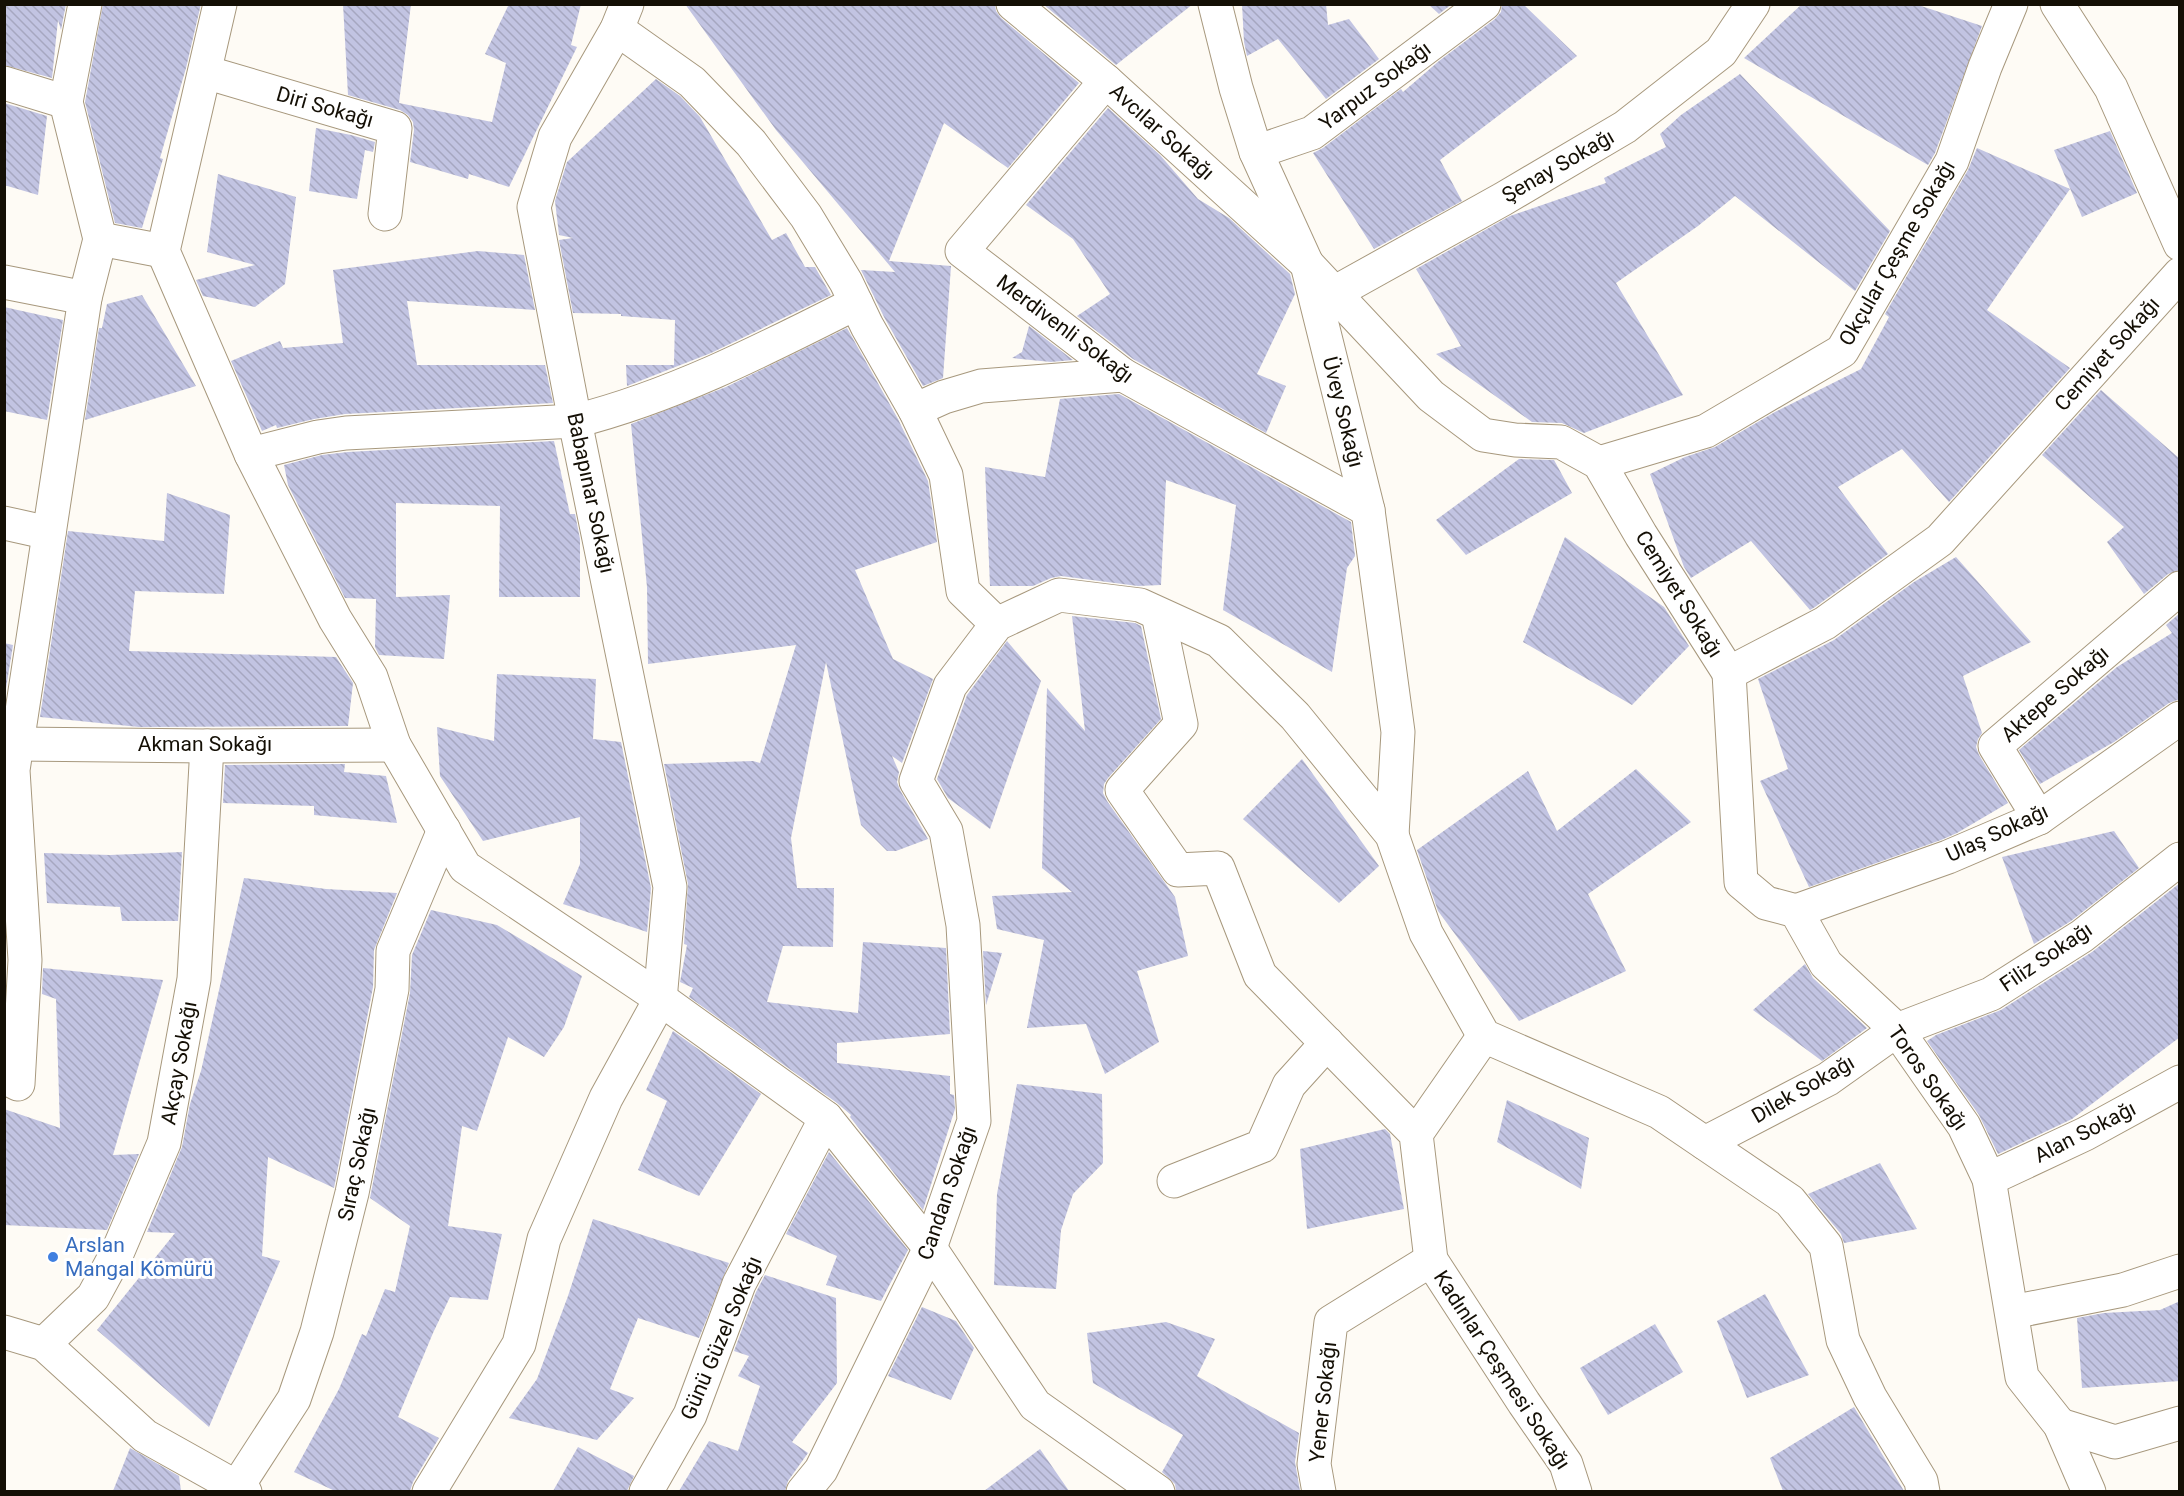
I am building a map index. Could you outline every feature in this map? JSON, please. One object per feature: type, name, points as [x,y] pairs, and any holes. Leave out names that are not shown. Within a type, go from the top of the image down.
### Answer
[{"type":"street","points":[[11,1080],[25,960],[11,760],[86,298],[100,239],[66,102],[85,4]]},
{"type":"street","points":[[220,4],[163,251],[250,453],[335,619],[371,677],[394,745],[465,867],[660,1000],[826,1118],[930,1248],[1035,1405],[1158,1491]]},
{"type":"street","name":"Avcılar Sokağı","points":[[1012,4],[1106,81],[1307,264]]},
{"type":"street","name":"Üvey Sokağı","points":[[1215,4],[1236,88],[1256,152],[1307,264],[1368,510],[1398,732],[1392,835]]},
{"type":"street","name":"Yarpuz Sokağı","points":[[1256,152],[1312,133],[1484,4]]},
{"type":"street","name":"Şenay Sokağı","points":[[1334,293],[1503,199],[1625,127],[1721,52],[1753,4]]},
{"type":"street","name":"Okçular Çeşme Sokağı","points":[[1599,463],[1706,431],[1776,392],[1842,351],[1952,161],[2011,4]]},
{"type":"street","points":[[2057,4],[2110,88],[2180,244]]},
{"type":"street","points":[[622,12],[751,143],[806,216],[846,282],[915,410],[946,475],[963,591],[997,624],[1059,596],[1140,605],[1219,641],[1295,716],[1392,835],[1426,933],[1484,1036],[1659,1112],[1790,1201],[1826,1246],[1843,1340],[1870,1397],[1921,1481],[1923,1491]]},
{"type":"street","name":"Babapınar Sokağı","points":[[622,12],[555,137],[534,207],[670,887],[660,1000]]},
{"type":"street","name":"Diri Sokağı","points":[[205,72],[395,128],[385,214]]},
{"type":"street","name":"Merdivenli Sokağı","points":[[1106,81],[962,251],[1123,375],[1368,510]]},
{"type":"street","points":[[4,83],[66,102]]},
{"type":"street","points":[[100,239],[163,251]]},
{"type":"street","points":[[1307,264],[1431,396],[1483,435],[1515,440],[1561,442],[1599,463]]},
{"type":"street","name":"Cemiyet Sokağı","points":[[1599,463],[1641,535],[1729,673],[1825,623],[1940,540],[2180,274]]},
{"type":"street","points":[[4,282],[86,298]]},
{"type":"street","points":[[250,453],[318,437],[378,429],[575,421],[610,412],[652,397],[744,359],[856,303]]},
{"type":"street","points":[[915,410],[944,397],[981,386],[1123,375]]},
{"type":"street","points":[[4,523],[49,533]]},
{"type":"street","name":"Aktepe Sokağı","points":[[2039,818],[1995,746],[2180,588]]},
{"type":"street","points":[[1158,614],[1181,724],[1122,790],[1178,870],[1218,868],[1260,975],[1416,1134],[1484,1036]]},
{"type":"street","name":"Candan Sokağı","points":[[803,1491],[821,1470],[930,1248],[974,1121],[963,925],[946,831],[916,781],[951,686],[997,624]]},
{"type":"street","points":[[1729,673],[1741,882],[1766,903],[1796,911]]},
{"type":"street","name":"Ulaş Sokağı","points":[[1796,911],[1948,857],[2039,818],[2180,718]]},
{"type":"street","name":"Akman Sokağı","points":[[11,760],[207,746],[394,745]]},
{"type":"street","name":"Akçay Sokağı","points":[[44,1344],[93,1297],[118,1251],[164,1143],[194,978],[207,746]]},
{"type":"street","name":"Sıraç Sokağı","points":[[241,1489],[294,1399],[317,1332],[352,1193],[392,989],[393,951],[444,830]]},
{"type":"street","name":"Filiz Sokağı","points":[[1897,1030],[1991,994],[2082,936],[2180,859]]},
{"type":"street","name":"Toros Sokağı","points":[[1796,911],[1826,964],[1897,1030],[1964,1126],[1989,1179],[2022,1377],[2061,1425],[2089,1491]]},
{"type":"street","points":[[429,1491],[519,1344],[544,1239],[606,1098],[660,1000]]},
{"type":"street","name":"Dilek Sokağı","points":[[1705,1143],[1828,1080],[1897,1030]]},
{"type":"street","points":[[1174,1181],[1262,1146],[1289,1085],[1327,1043]]},
{"type":"street","name":"Alan Sokağı","points":[[1989,1179],[2085,1134],[2180,1082]]},
{"type":"street","name":"Günü Güzel Sokağı","points":[[646,1491],[690,1416],[739,1284],[826,1118]]},
{"type":"street","name":"Kadınlar Çeşmesi Sokağı","points":[[1416,1134],[1431,1260],[1566,1464],[1575,1491]]},
{"type":"street","name":"Yener Sokağı","points":[[1319,1491],[1314,1464],[1331,1322],[1431,1260]]},
{"type":"street","points":[[2012,1312],[2123,1290],[2180,1271]]},
{"type":"street","points":[[4,1332],[44,1344],[145,1436],[241,1489]]},
{"type":"street","points":[[2061,1425],[2115,1442],[2180,1423]]},
{"type":"building","points":[[4,4],[66,4],[61,30],[58,20],[52,78],[4,65]]},
{"type":"building","points":[[103,4],[201,4],[186,68],[160,158],[163,159],[142,228],[115,223],[85,102]]},
{"type":"building","points":[[343,4],[411,4],[399,103],[492,122],[506,63],[485,54],[509,4],[581,4],[571,45],[577,47],[509,187],[469,174],[468,179],[410,162],[414,130],[413,122],[408,115],[400,110],[348,95]]},
{"type":"building","points":[[685,4],[995,4],[996,11],[1001,18],[1079,83],[1008,168],[944,123],[889,261],[951,266],[943,378],[923,386],[884,317],[861,270],[895,272],[776,130]]},
{"type":"building","points":[[1043,4],[1193,4],[1116,65]]},
{"type":"building","points":[[1242,4],[1326,4],[1328,25],[1349,19],[1379,59],[1326,99],[1278,39],[1247,56]]},
{"type":"building","points":[[1428,4],[1452,4],[1439,14]]},
{"type":"building","points":[[1502,4],[1523,4],[1577,56],[1440,160],[1462,201],[1374,249],[1313,153],[1323,148],[1401,89],[1403,92],[1439,61],[1495,19],[1501,12]]},
{"type":"building","points":[[1802,4],[1915,4],[1982,26],[1935,153],[1928,165],[1744,58]]},
{"type":"building","points":[[1740,74],[1890,231],[1855,291],[1735,196],[1698,226],[1616,283],[1683,395],[1584,433],[1562,423],[1532,422],[1436,354],[1461,346],[1416,269],[1510,216],[1606,183],[1604,178],[1666,147],[1660,134],[1681,115]]},
{"type":"building","points":[[656,79],[680,96],[700,117],[772,240],[786,233],[805,267],[815,267],[831,295],[711,353],[627,386],[626,365],[674,365],[675,320],[621,316],[621,314],[573,313],[559,240],[573,238],[559,235],[555,201],[567,162]]},
{"type":"building","points":[[4,103],[47,116],[38,195],[4,185]]},
{"type":"building","points":[[1108,108],[1160,155],[1198,199],[1229,218],[1290,274],[1295,294],[1257,374],[1286,386],[1266,433],[1133,359],[1077,316],[1110,294],[1073,239],[1026,205]]},
{"type":"building","points":[[316,128],[375,142],[373,152],[365,150],[357,199],[309,191]]},
{"type":"building","points":[[2110,131],[2137,193],[2082,217],[2054,150]]},
{"type":"building","points":[[1977,148],[2070,189],[1987,310],[2070,368],[1949,502],[1902,449],[1838,487],[1888,554],[1810,610],[1751,541],[1691,578],[1684,567],[1650,474],[1685,457],[1715,447],[1775,412],[1861,369],[1889,317],[1885,314],[1968,170]]},
{"type":"building","points":[[218,174],[296,197],[285,284],[255,307],[203,296],[196,280],[255,265],[207,252]]},
{"type":"building","points":[[478,251],[524,255],[535,310],[407,301],[417,365],[545,365],[553,403],[345,414],[277,428],[276,425],[262,431],[231,361],[280,341],[283,348],[343,343],[333,270]]},
{"type":"building","points":[[142,295],[196,386],[85,420],[99,328],[102,328],[107,304]]},
{"type":"building","points":[[4,307],[63,320],[47,420],[4,411]]},
{"type":"building","points":[[1029,326],[1073,360],[1051,362],[1012,358],[1022,352]]},
{"type":"building","points":[[847,328],[898,419],[928,481],[937,542],[855,570],[893,659],[933,679],[902,763],[892,756],[899,772],[897,782],[900,790],[928,839],[896,851],[887,851],[861,825],[826,662],[791,838],[797,888],[834,888],[833,947],[783,946],[767,1002],[858,1013],[863,942],[946,948],[950,1034],[837,1043],[837,1063],[950,1076],[950,1094],[954,1095],[955,1109],[923,1210],[850,1117],[851,1115],[689,997],[693,988],[680,982],[687,945],[684,944],[688,884],[664,764],[753,761],[760,763],[796,645],[648,664],[647,587],[631,424],[726,387]]},
{"type":"building","points":[[2101,390],[2180,459],[2180,570],[2168,574],[2144,594],[2107,542],[2124,527],[2042,455]]},
{"type":"building","points":[[1119,394],[1351,522],[1355,556],[1347,568],[1332,672],[1223,610],[1236,505],[1166,480],[1161,585],[1138,586],[1061,576],[1033,586],[990,586],[985,467],[1045,477],[1060,399]]},
{"type":"building","points":[[554,441],[570,514],[575,514],[580,539],[580,597],[499,597],[500,506],[396,503],[396,597],[450,595],[444,659],[379,655],[375,647],[376,599],[345,598],[288,485],[284,465],[322,455],[348,452]]},
{"type":"building","points":[[1519,459],[1554,460],[1572,493],[1466,555],[1436,520]]},
{"type":"building","points":[[167,493],[230,515],[224,594],[135,591],[129,651],[336,657],[353,683],[348,726],[139,727],[40,717],[68,531],[164,541]]},
{"type":"building","points":[[1565,537],[1664,607],[1689,646],[1632,705],[1523,642]]},
{"type":"building","points":[[1956,557],[2031,642],[1963,676],[1982,733],[1976,747],[2008,803],[1941,840],[1809,887],[1760,781],[1788,769],[1758,679],[1834,640],[1914,582]]},
{"type":"building","points":[[2180,613],[2180,699],[2169,703],[2114,742],[2040,784],[2019,750],[2117,667],[2172,633],[2166,625]]},
{"type":"building","points":[[1072,616],[1135,623],[1141,626],[1161,719],[1108,778],[1104,784],[1103,793],[1175,897],[1188,956],[1137,971],[1159,1042],[1105,1074],[1086,1024],[1027,1028],[1044,940],[997,929],[992,896],[1072,892],[1042,868],[1047,688],[1085,731]]},
{"type":"building","points":[[1007,641],[1041,681],[990,829],[948,798],[937,779],[967,695]]},
{"type":"building","points":[[4,643],[13,645],[4,701]]},
{"type":"building","points":[[497,674],[596,679],[593,739],[621,742],[651,888],[647,932],[563,904],[580,864],[580,817],[483,841],[440,776],[437,727],[494,741]]},
{"type":"building","points":[[1302,759],[1379,866],[1339,903],[1243,819]]},
{"type":"building","points":[[345,764],[344,772],[386,776],[397,823],[314,815],[314,806],[223,803],[225,765]]},
{"type":"building","points":[[1636,769],[1691,822],[1588,894],[1626,971],[1519,1021],[1438,911],[1417,850],[1528,771],[1557,831]]},
{"type":"building","points":[[2114,831],[2139,868],[2071,921],[2034,944],[2002,857]]},
{"type":"building","points":[[182,852],[178,921],[122,921],[120,907],[47,903],[44,853],[110,855]]},
{"type":"building","points":[[244,878],[326,889],[397,893],[374,950],[373,987],[334,1188],[268,1157],[262,1256],[280,1261],[209,1427],[97,1330],[175,1233],[147,1232],[182,1147],[190,1104],[201,1071]]},
{"type":"building","points":[[2180,883],[2180,1037],[2072,1119],[1998,1154],[1979,1115],[1927,1041],[1936,1035],[2001,1010],[2092,952]]},
{"type":"building","points":[[431,910],[497,925],[582,976],[564,1027],[544,1057],[508,1037],[477,1131],[462,1126],[448,1226],[502,1234],[488,1300],[450,1297],[398,1417],[439,1438],[410,1491],[335,1491],[294,1472],[339,1389],[362,1334],[366,1336],[385,1289],[395,1292],[410,1226],[370,1198],[410,993],[412,955]]},
{"type":"building","points":[[983,951],[1002,953],[986,1005]]},
{"type":"building","points":[[1805,964],[1813,978],[1867,1028],[1822,1061],[1753,1010]]},
{"type":"building","points":[[43,968],[163,980],[113,1155],[139,1154],[107,1230],[4,1225],[4,1109],[60,1128],[56,999],[42,994]]},
{"type":"building","points":[[673,1031],[761,1094],[699,1196],[638,1170],[667,1101],[646,1090]]},
{"type":"building","points":[[1017,1084],[1102,1094],[1103,1163],[1073,1194],[1061,1230],[1056,1289],[994,1285],[997,1194]]},
{"type":"building","points":[[1507,1100],[1589,1138],[1581,1189],[1497,1142]]},
{"type":"building","points":[[1385,1129],[1390,1134],[1404,1209],[1307,1229],[1300,1149]]},
{"type":"building","points":[[829,1152],[908,1250],[881,1301],[826,1285],[837,1256],[786,1234]]},
{"type":"building","points":[[1880,1163],[1917,1229],[1844,1243],[1841,1234],[1808,1194]]},
{"type":"building","points":[[593,1219],[729,1263],[699,1338],[638,1318],[610,1389],[634,1398],[597,1440],[509,1418],[537,1379],[568,1296]]},
{"type":"building","points":[[765,1275],[836,1298],[837,1383],[792,1442],[808,1453],[788,1481],[785,1491],[679,1491],[709,1441],[738,1451],[760,1386],[738,1376],[749,1356],[734,1351],[756,1292]]},
{"type":"building","points":[[1765,1294],[1809,1375],[1747,1398],[1717,1321]]},
{"type":"building","points":[[2180,1301],[2180,1381],[2082,1388],[2077,1318],[2104,1313],[2160,1310]]},
{"type":"building","points":[[922,1307],[956,1321],[974,1348],[951,1400],[888,1376]]},
{"type":"building","points":[[1166,1322],[1215,1339],[1197,1376],[1299,1433],[1295,1462],[1300,1491],[1176,1491],[1175,1484],[1162,1472],[1183,1435],[1093,1383],[1087,1333]]},
{"type":"building","points":[[1655,1324],[1683,1372],[1608,1415],[1580,1368]]},
{"type":"building","points":[[1854,1407],[1904,1491],[1783,1491],[1770,1458]]},
{"type":"building","points":[[578,1447],[634,1476],[627,1491],[553,1491]]},
{"type":"building","points":[[130,1448],[179,1476],[181,1491],[113,1491]]},
{"type":"building","points":[[1040,1449],[1069,1491],[984,1491]]},
{"type":"place","name":"Arslan Mangal Kömürü","points":[[53,1257]]}]
